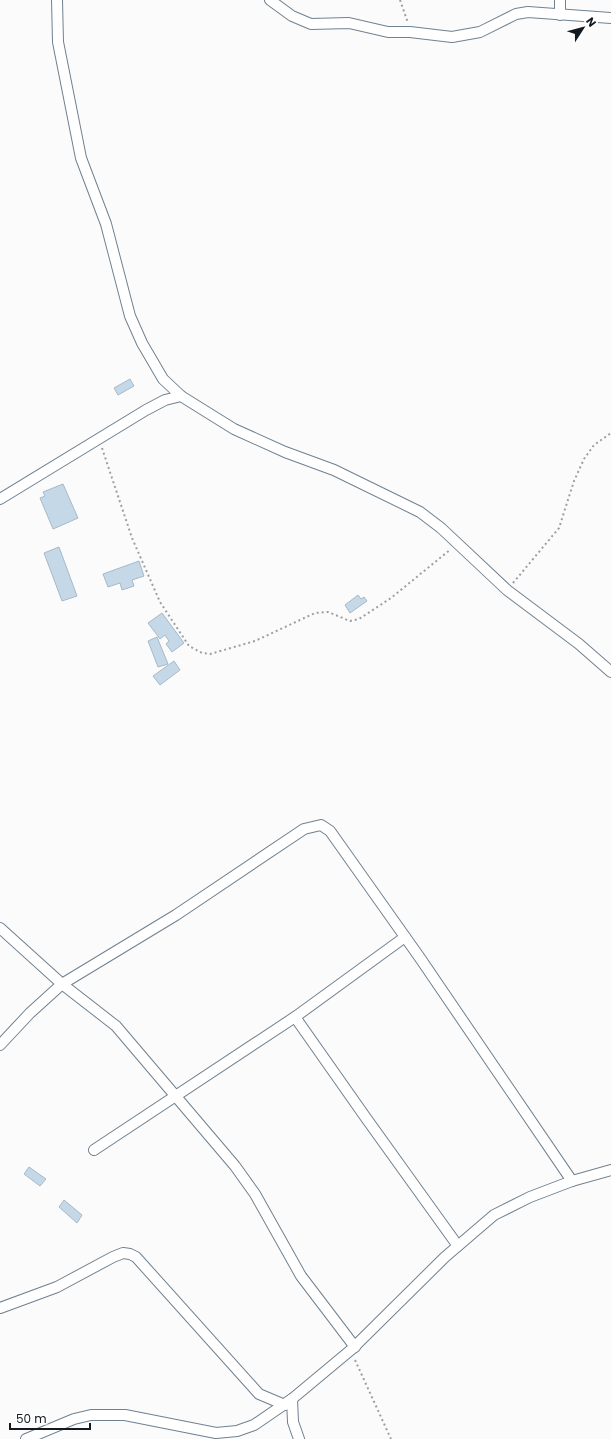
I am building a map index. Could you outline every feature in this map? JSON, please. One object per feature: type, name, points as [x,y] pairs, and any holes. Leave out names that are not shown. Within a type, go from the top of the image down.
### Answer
[{"type":"street","points":[[57,0],[58,42],[81,158],[106,224],[130,316],[142,343],[162,379],[181,396],[234,428],[285,452],[334,470],[420,512],[458,544],[507,590],[579,644],[611,672]]},
{"type":"street","points":[[270,0],[292,16],[311,24],[349,22],[388,32],[410,32],[452,37],[465,36],[493,27],[516,14],[539,12],[560,15],[611,18]]},
{"type":"street","points":[[560,0],[560,15]]},
{"type":"street","points":[[0,499],[146,410],[165,400],[181,396]]},
{"type":"street","points":[[0,1045],[30,1013],[62,984],[176,915],[278,845],[304,829],[322,825],[330,832],[405,937],[572,1181]]},
{"type":"street","points":[[0,928],[62,984],[116,1026],[236,1166],[255,1194],[301,1276],[353,1348]]},
{"type":"street","points":[[94,1150],[295,1017],[405,937]]},
{"type":"street","points":[[295,1017],[458,1246]]},
{"type":"street","points":[[26,1439],[74,1418],[91,1415],[125,1415],[216,1433],[237,1431],[254,1425],[289,1402],[353,1348],[458,1246],[494,1216],[530,1197],[572,1181],[611,1170]]},
{"type":"street","points":[[0,1308],[57,1287],[113,1257],[122,1254],[130,1254],[143,1263],[183,1311],[258,1394],[289,1402]]},
{"type":"street","points":[[289,1402],[292,1417],[300,1439]]},
{"type":"path","points":[[400,0],[410,32]]},
{"type":"path","points":[[507,590],[559,528],[574,481],[584,459],[594,445],[611,434]]},
{"type":"path","points":[[100,439],[132,538],[160,602],[189,646],[202,653],[210,654],[256,640],[315,613],[328,612],[350,621],[359,619],[391,598],[458,544]]},
{"type":"path","points":[[353,1348],[355,1361],[391,1439]]},
{"type":"building","points":[[130,379],[134,386],[118,395],[114,388]]},
{"type":"building","points":[[63,484],[78,518],[53,529],[40,498],[45,496],[43,492]]},
{"type":"building","points":[[59,547],[77,596],[62,601],[44,553]]},
{"type":"building","points":[[139,561],[144,576],[132,580],[134,586],[122,590],[120,583],[108,587],[103,574]]},
{"type":"building","points":[[358,595],[361,599],[364,597],[367,601],[350,613],[345,605]]},
{"type":"building","points":[[162,613],[184,643],[172,652],[166,644],[169,641],[165,635],[160,639],[148,623]]},
{"type":"building","points":[[157,637],[168,664],[158,667],[148,641]]},
{"type":"building","points":[[174,661],[180,670],[160,685],[153,676]]},
{"type":"building","points":[[29,1167],[46,1179],[40,1186],[24,1174]]},
{"type":"building","points":[[64,1200],[82,1215],[77,1223],[59,1207]]}]
